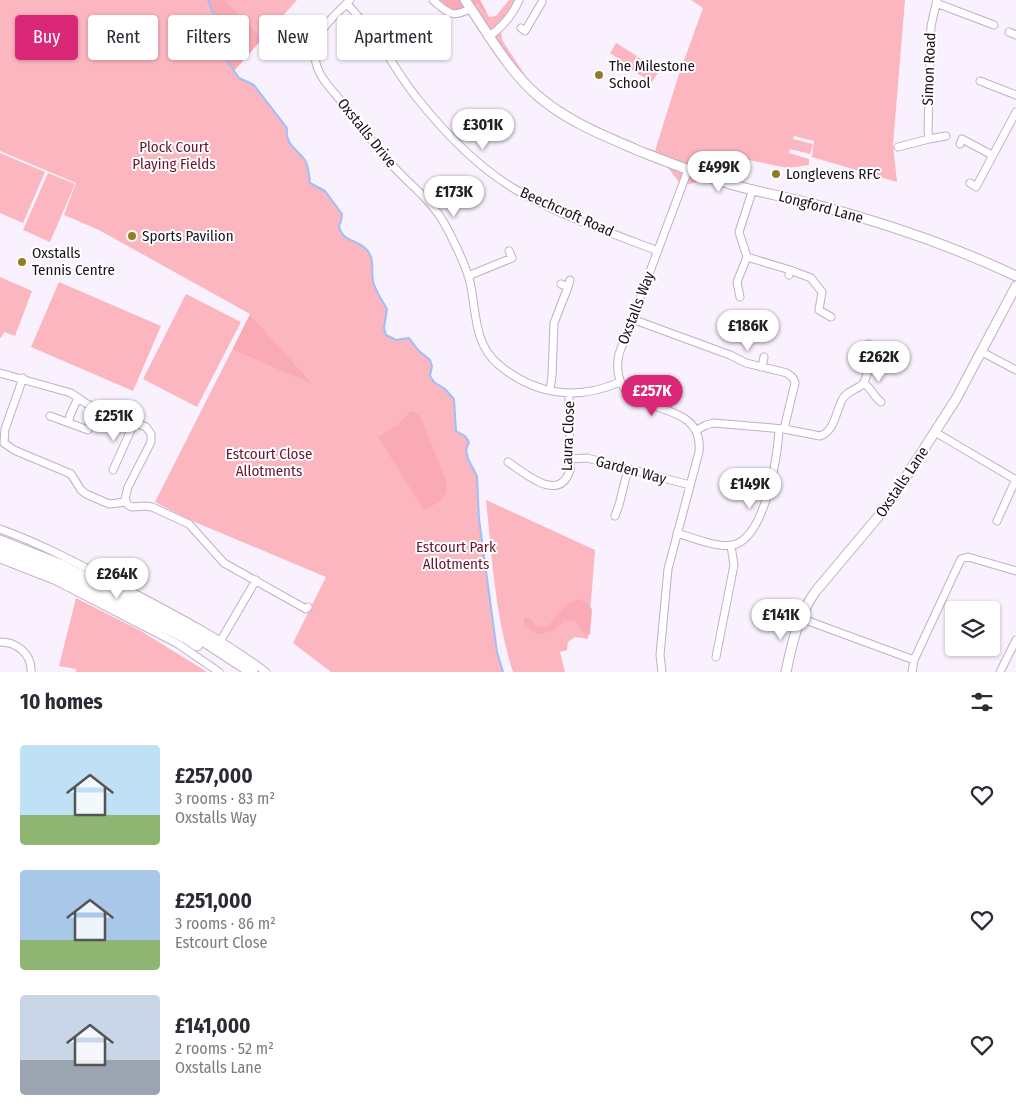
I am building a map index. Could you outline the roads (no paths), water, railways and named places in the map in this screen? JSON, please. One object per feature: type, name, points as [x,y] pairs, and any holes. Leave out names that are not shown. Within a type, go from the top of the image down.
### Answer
[{"type":"main road","points":[[0,541],[60,565],[191,628],[253,669]]},
{"type":"main road","points":[[5,557],[56,574],[185,638],[238,672]]},
{"type":"street","name":"Longford Lane","points":[[433,0],[446,12],[453,15],[460,14],[468,4],[488,37],[516,73],[538,95],[583,126],[612,140],[688,170],[894,228],[972,256],[1016,276]]},
{"type":"street","points":[[488,37],[501,29],[513,14],[519,0]]},
{"type":"street","points":[[525,31],[541,1]]},
{"type":"street","name":"Beechcroft Road","points":[[348,2],[373,34],[418,99],[464,149],[492,172],[516,190],[542,203],[658,251]]},
{"type":"street","name":"Oxstalls Drive","points":[[348,2],[324,26],[318,36],[316,65],[324,79],[381,151],[435,209],[444,223],[468,276],[479,336],[486,352],[497,364],[527,384],[550,390],[570,394],[590,392],[620,382]]},
{"type":"street","points":[[937,2],[994,25]]},
{"type":"street","name":"Simon Road","points":[[929,139],[931,26],[937,2]]},
{"type":"street","points":[[981,29],[984,21]]},
{"type":"street","points":[[980,80],[1016,94]]},
{"type":"street","points":[[986,92],[989,84]]},
{"type":"street","points":[[976,186],[1016,112]]},
{"type":"street","points":[[898,146],[946,136]]},
{"type":"street","points":[[960,144],[962,139],[992,155]]},
{"type":"street","name":"Oxstalls Way","points":[[620,382],[617,368],[619,354],[688,170]]},
{"type":"street","points":[[740,297],[737,282],[746,257],[738,232],[753,189]]},
{"type":"street","points":[[468,276],[512,258],[509,251]]},
{"type":"street","points":[[746,257],[811,278],[824,292],[816,310],[831,317]]},
{"type":"street","points":[[550,390],[554,323],[566,284]]},
{"type":"street","name":"Oxstalls Lane","points":[[786,672],[800,618],[806,604],[883,511],[935,432],[982,352],[1016,286]]},
{"type":"street","points":[[632,319],[730,355],[746,364],[787,373],[793,378],[795,383],[782,429],[774,472],[765,505],[752,530],[741,543],[731,546],[723,546],[677,533]]},
{"type":"street","points":[[868,344],[886,350]]},
{"type":"street","points":[[697,430],[710,423],[714,423],[782,429],[820,436],[826,434],[831,427],[843,398],[847,393],[860,388],[864,383],[876,346]]},
{"type":"street","points":[[982,352],[1016,370]]},
{"type":"street","points":[[762,368],[764,357]]},
{"type":"street","points":[[0,373],[71,393],[87,404],[135,422],[150,430],[151,438],[148,448],[125,495],[128,505],[132,508],[152,507],[189,524],[224,563],[306,609]]},
{"type":"street","points":[[23,378],[5,429],[4,443],[14,450],[71,474],[81,490],[86,494],[109,504],[126,502]]},
{"type":"street","points":[[620,382],[629,394],[637,399],[682,417],[693,424],[697,430],[700,443],[668,569],[660,655],[662,672]]},
{"type":"street","points":[[864,383],[881,402]]},
{"type":"street","name":"Laura Close","points":[[509,473],[511,464],[545,486],[557,485],[565,480],[570,470],[570,394]]},
{"type":"street","points":[[69,422],[78,398]]},
{"type":"street","points":[[50,416],[88,430]]},
{"type":"street","points":[[113,470],[135,422]]},
{"type":"street","points":[[935,432],[1016,479],[996,516]]},
{"type":"street","name":"Garden Way","points":[[570,459],[587,458],[690,485]]},
{"type":"street","points":[[615,516],[628,469]]},
{"type":"street","points":[[0,529],[21,536],[64,556],[191,628],[221,640],[253,669],[266,672]]},
{"type":"street","points":[[716,656],[715,647],[734,565],[731,546]]},
{"type":"street","points":[[5,557],[170,640],[219,672]]},
{"type":"street","points":[[912,672],[914,660],[961,559],[968,557],[1016,571]]},
{"type":"street","points":[[221,640],[256,580]]},
{"type":"street","points":[[800,618],[914,660]]},
{"type":"street","points":[[1,640],[18,645],[30,661],[31,672]]},
{"type":"street","points":[[1000,672],[1015,644]]},
{"type":"waterway","points":[[208,0],[221,35],[225,58],[239,78],[254,85],[287,128],[289,142],[306,162],[310,183],[325,191],[342,214],[339,226],[341,231],[347,238],[367,250],[372,261],[374,285],[387,309],[384,328],[386,335],[396,340],[409,338],[419,351],[430,360],[432,366],[430,376],[434,382],[445,389],[454,399],[456,431],[465,436],[469,442],[466,450],[468,459],[477,476],[479,519],[497,652],[503,672]]},
{"type":"place","name":"The Milestone School","points":[[599,75]]},
{"type":"place","name":"Longlevens RFC","points":[[776,174]]},
{"type":"place","name":"Sports Pavilion","points":[[132,236]]},
{"type":"place","name":"Oxstalls Tennis Centre","points":[[22,262]]},
{"type":"park label","name":"Plock Court Playing Fields","points":[[174,156]]},
{"type":"park label","name":"Estcourt Close Allotments","points":[[269,462]]},
{"type":"park label","name":"Estcourt Park Allotments","points":[[456,556]]}]
